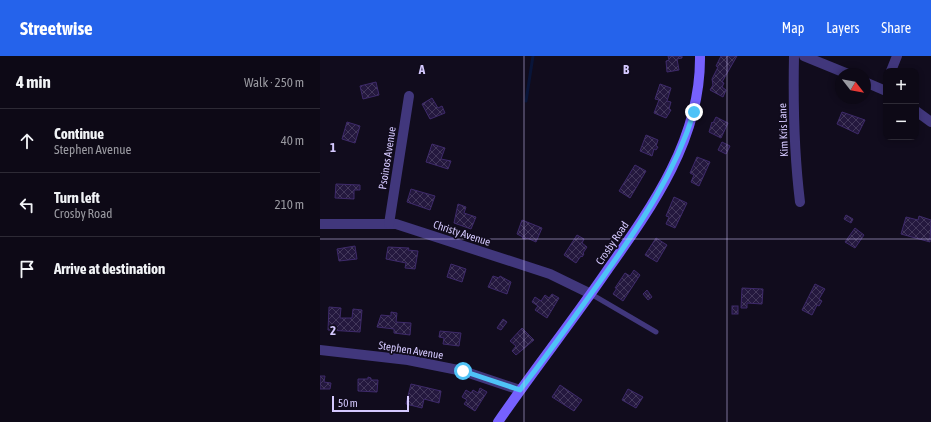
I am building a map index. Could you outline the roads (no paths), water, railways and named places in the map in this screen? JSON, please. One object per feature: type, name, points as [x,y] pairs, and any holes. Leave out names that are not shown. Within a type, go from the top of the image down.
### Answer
[{"type":"street","name":"Crosby Road","points":[[498,422],[591,294],[658,195],[683,145],[694,112],[699,90],[700,56]]},
{"type":"street","name":"Kim Kris Lane","points":[[794,56],[793,116],[796,172],[800,202]]},
{"type":"street","points":[[804,56],[835,69]]},
{"type":"street","points":[[892,68],[897,56]]},
{"type":"street","points":[[871,84],[883,88]]},
{"type":"street","name":"Psoinos Avenue","points":[[388,224],[409,96]]},
{"type":"street","name":"Christy Avenue","points":[[320,224],[396,224],[550,274],[591,294]]},
{"type":"street","name":"Stephen Avenue","points":[[320,350],[408,360],[463,371],[520,390]]},
{"type":"lane","points":[[591,294],[656,332]]},
{"type":"waterway","points":[[526,101],[533,56]]}]
